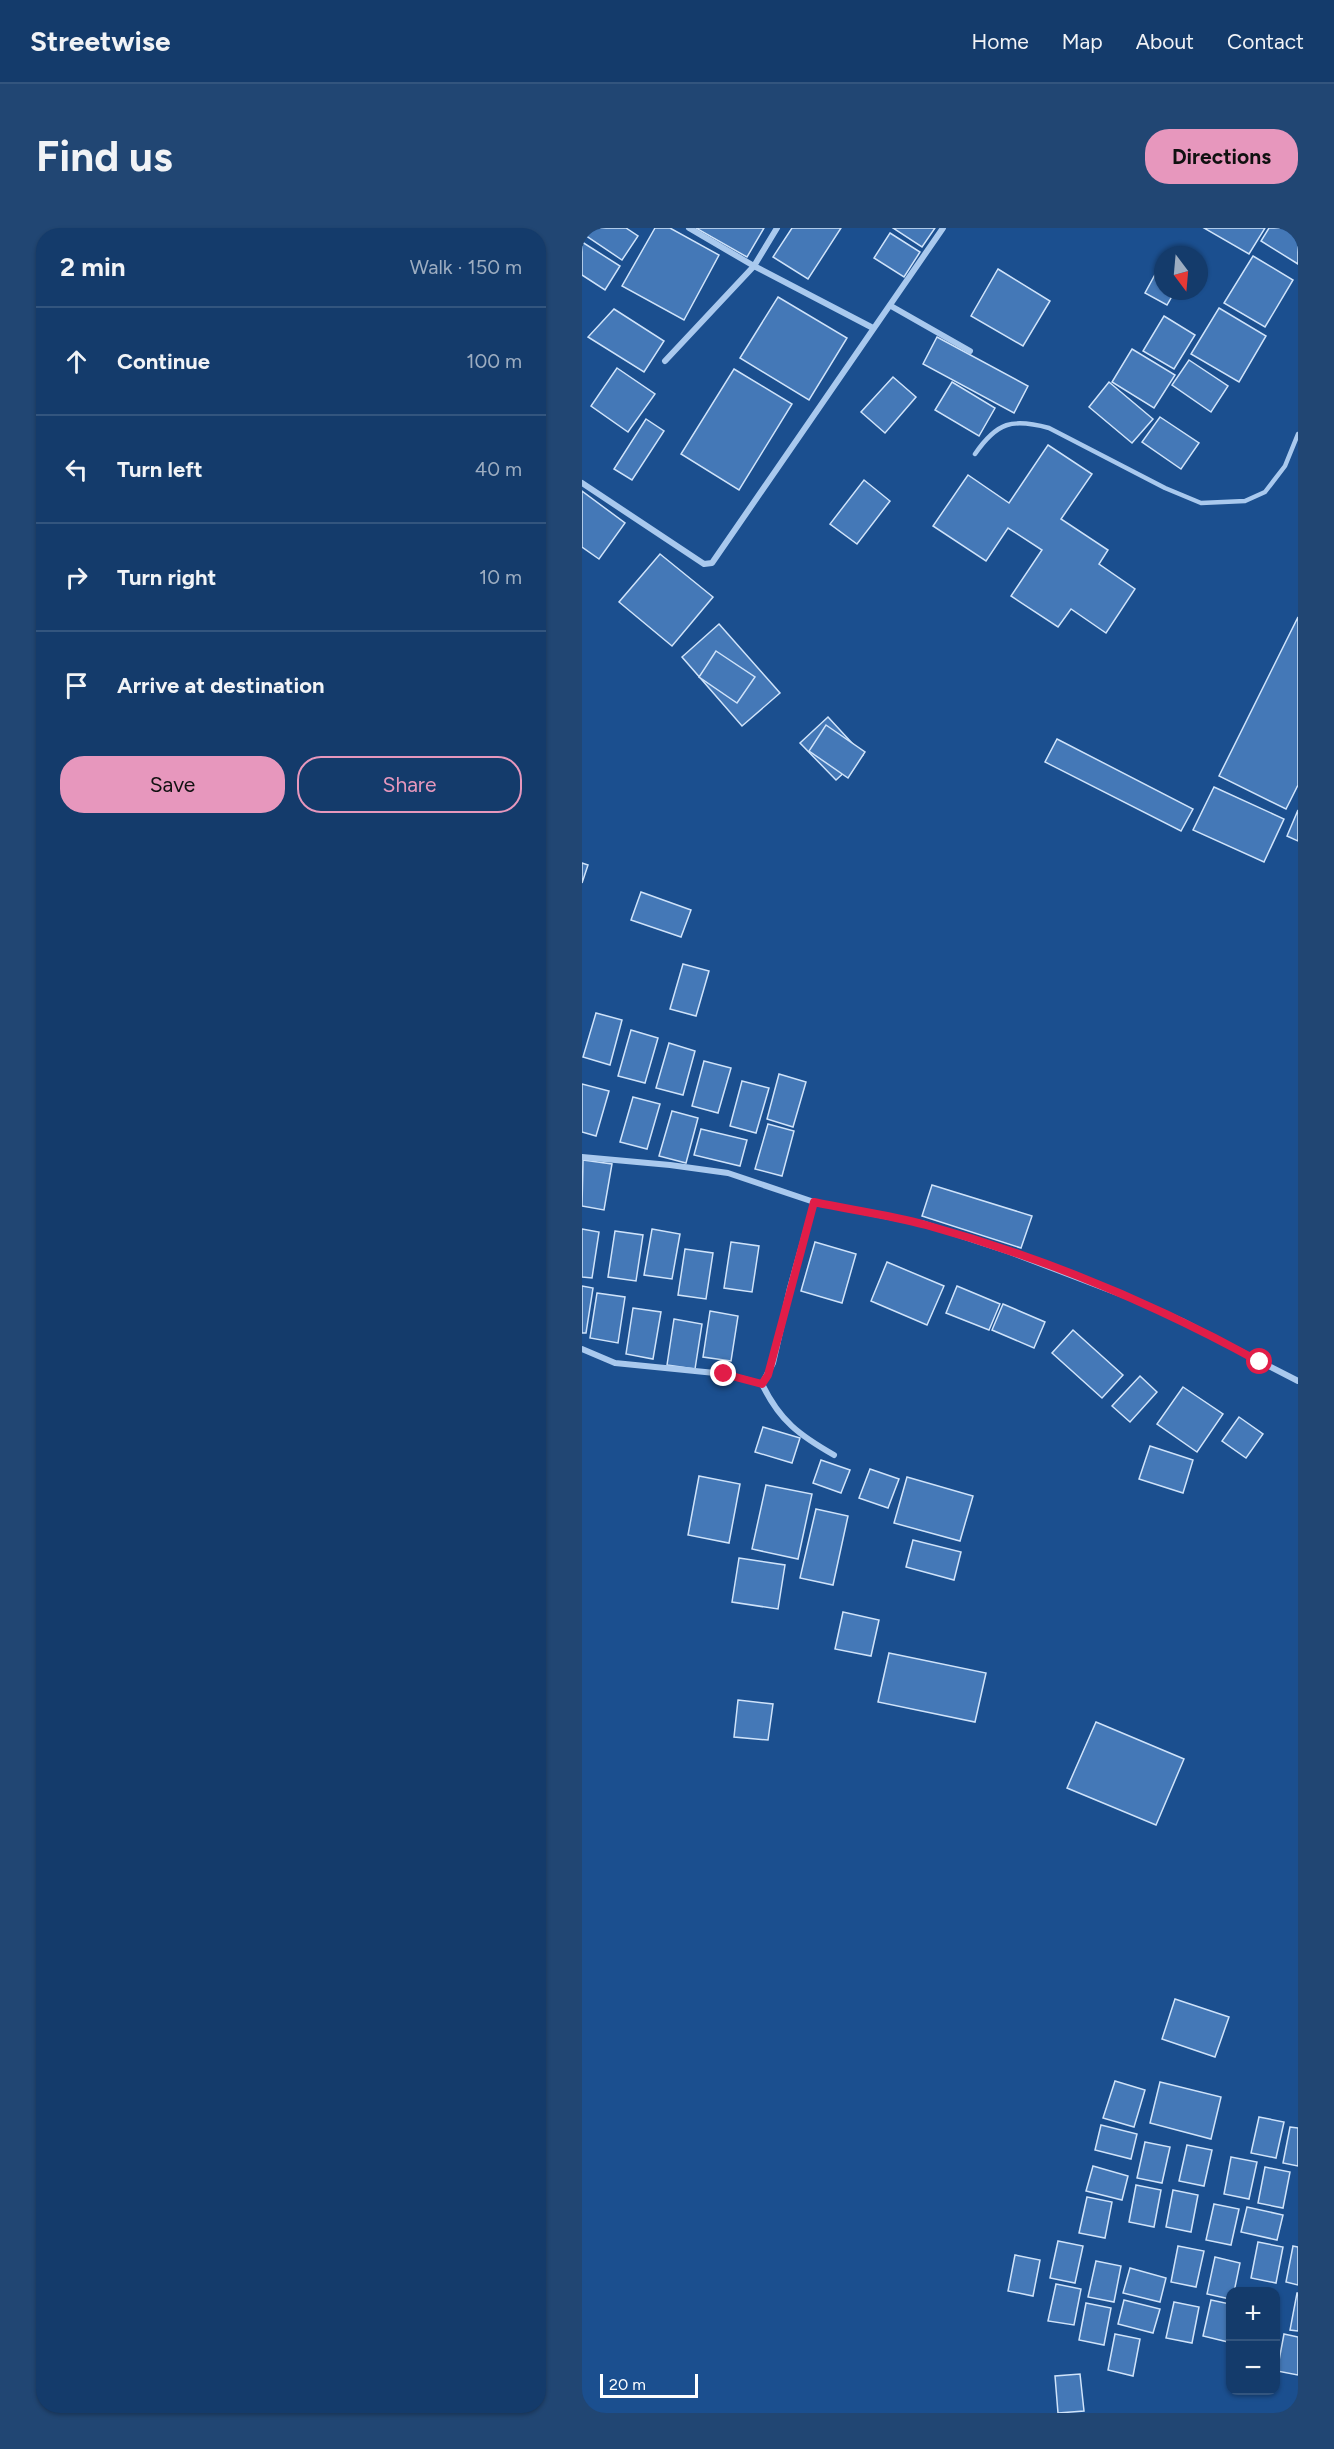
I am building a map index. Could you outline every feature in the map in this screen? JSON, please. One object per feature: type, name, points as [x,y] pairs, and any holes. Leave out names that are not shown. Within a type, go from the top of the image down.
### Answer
[{"type":"street","points":[[689,228],[754,266],[873,328]]},
{"type":"street","points":[[665,361],[754,266],[777,228]]},
{"type":"street","points":[[582,483],[704,564],[712,563],[943,228]]},
{"type":"street","points":[[891,306],[970,351]]},
{"type":"street","points":[[582,1156],[728,1173],[814,1202],[924,1224],[1010,1252],[1182,1321],[1298,1381]]},
{"type":"street","points":[[762,1384],[773,1363],[790,1288],[814,1202]]},
{"type":"street","points":[[582,1349],[615,1363],[724,1374],[762,1384],[773,1406],[792,1426],[807,1439],[834,1455]]},
{"type":"lane","points":[[975,454],[987,436],[998,428],[1021,422],[1035,424],[1055,430],[1165,488],[1201,503],[1226,504],[1245,501],[1265,492],[1285,466],[1298,434]]},
{"type":"building","points":[[582,228],[626,228],[638,236],[622,260],[582,233]]},
{"type":"building","points":[[655,228],[670,228],[719,255],[684,320],[622,286]]},
{"type":"building","points":[[696,228],[764,228],[747,257]]},
{"type":"building","points":[[792,228],[841,228],[808,279],[773,257]]},
{"type":"building","points":[[893,228],[935,228],[922,247]]},
{"type":"building","points":[[1204,228],[1265,228],[1249,254]]},
{"type":"building","points":[[1269,228],[1298,228],[1298,264],[1261,241]]},
{"type":"building","points":[[890,233],[920,252],[904,277],[874,258]]},
{"type":"building","points":[[582,242],[620,266],[605,290],[582,275]]},
{"type":"building","points":[[1253,256],[1293,280],[1265,327],[1224,303]]},
{"type":"building","points":[[998,269],[1050,301],[1023,346],[971,316]]},
{"type":"building","points":[[1154,276],[1154,298],[1145,293]]},
{"type":"building","points":[[778,297],[847,338],[809,400],[740,358]]},
{"type":"building","points":[[1158,300],[1170,300],[1167,305]]},
{"type":"building","points":[[1219,308],[1266,336],[1239,382],[1191,354]]},
{"type":"building","points":[[614,309],[664,341],[644,372],[588,337]]},
{"type":"building","points":[[1164,316],[1195,335],[1174,369],[1143,351]]},
{"type":"building","points":[[937,337],[1028,386],[1014,413],[923,364]]},
{"type":"building","points":[[1132,349],[1175,375],[1154,408],[1112,382]]},
{"type":"building","points":[[1189,360],[1228,386],[1211,412],[1172,385]]},
{"type":"building","points":[[617,368],[655,394],[628,432],[591,406]]},
{"type":"building","points":[[734,369],[792,404],[739,490],[681,454]]},
{"type":"building","points":[[893,377],[916,397],[885,433],[861,412]]},
{"type":"building","points":[[952,382],[995,408],[979,436],[935,410]]},
{"type":"building","points":[[1109,382],[1153,419],[1132,443],[1089,407]]},
{"type":"building","points":[[1160,417],[1199,443],[1181,469],[1142,442]]},
{"type":"building","points":[[646,419],[664,431],[632,480],[614,469]]},
{"type":"building","points":[[1048,445],[1092,474],[1061,519],[1108,550],[1099,564],[1135,589],[1106,633],[1071,609],[1058,627],[1011,596],[1042,550],[1008,528],[986,561],[933,526],[968,475],[1009,503]]},
{"type":"building","points":[[864,480],[890,501],[857,544],[830,524]]},
{"type":"building","points":[[582,491],[625,523],[599,559],[582,547]]},
{"type":"building","points":[[660,554],[713,597],[672,646],[619,602]]},
{"type":"building","points":[[1298,617],[1298,785],[1286,809],[1219,776]]},
{"type":"building","points":[[719,624],[780,693],[742,726],[682,657]]},
{"type":"building","points":[[716,651],[755,677],[737,703],[699,677]]},
{"type":"building","points":[[828,717],[863,755],[836,780],[800,743]]},
{"type":"building","points":[[826,725],[865,752],[848,778],[809,751]]},
{"type":"building","points":[[1057,739],[1193,809],[1181,831],[1045,762]]},
{"type":"building","points":[[1214,787],[1284,819],[1264,862],[1193,830]]},
{"type":"building","points":[[1298,810],[1298,841],[1287,836]]},
{"type":"building","points":[[582,863],[588,865],[582,883]]},
{"type":"building","points":[[641,892],[691,910],[681,937],[631,920]]},
{"type":"building","points":[[683,964],[709,971],[696,1016],[670,1009]]},
{"type":"building","points":[[596,1013],[622,1020],[610,1065],[583,1057]]},
{"type":"building","points":[[631,1030],[658,1038],[645,1083],[618,1076]]},
{"type":"building","points":[[669,1043],[695,1051],[683,1095],[656,1088]]},
{"type":"building","points":[[704,1061],[731,1068],[718,1113],[692,1106]]},
{"type":"building","points":[[779,1074],[806,1082],[793,1127],[767,1119]]},
{"type":"building","points":[[742,1081],[769,1088],[756,1133],[730,1126]]},
{"type":"building","points":[[582,1084],[609,1091],[596,1136],[582,1132]]},
{"type":"building","points":[[633,1097],[660,1104],[647,1149],[620,1142]]},
{"type":"building","points":[[672,1111],[698,1118],[686,1163],[659,1156]]},
{"type":"building","points":[[768,1124],[794,1131],[782,1176],[755,1169]]},
{"type":"building","points":[[701,1129],[747,1140],[740,1166],[694,1155]]},
{"type":"building","points":[[583,1160],[612,1164],[604,1210],[582,1206]]},
{"type":"building","points":[[932,1185],[1032,1216],[1021,1248],[922,1216]]},
{"type":"building","points":[[582,1229],[599,1232],[592,1278],[582,1277]]},
{"type":"building","points":[[652,1229],[680,1234],[672,1279],[644,1275]]},
{"type":"building","points":[[615,1231],[643,1235],[636,1281],[608,1277]]},
{"type":"building","points":[[731,1242],[759,1246],[752,1292],[724,1288]]},
{"type":"building","points":[[815,1242],[856,1254],[842,1303],[801,1291]]},
{"type":"building","points":[[685,1249],[713,1253],[706,1299],[678,1295]]},
{"type":"building","points":[[887,1262],[944,1286],[927,1325],[871,1301]]},
{"type":"building","points":[[582,1286],[593,1288],[586,1333],[582,1333]]},
{"type":"building","points":[[957,1286],[1000,1304],[989,1330],[946,1313]]},
{"type":"building","points":[[597,1293],[625,1297],[618,1343],[590,1338]]},
{"type":"building","points":[[1003,1304],[1045,1322],[1034,1348],[992,1330]]},
{"type":"building","points":[[633,1308],[661,1312],[653,1359],[626,1354]]},
{"type":"building","points":[[710,1311],[738,1316],[731,1361],[703,1357]]},
{"type":"building","points":[[674,1319],[702,1324],[695,1369],[667,1365]]},
{"type":"building","points":[[1073,1330],[1123,1375],[1102,1398],[1052,1353]]},
{"type":"building","points":[[1140,1376],[1157,1392],[1130,1422],[1112,1406]]},
{"type":"building","points":[[1183,1387],[1223,1414],[1197,1452],[1157,1424]]},
{"type":"building","points":[[1239,1417],[1263,1434],[1246,1458],[1222,1441]]},
{"type":"building","points":[[763,1427],[800,1438],[792,1463],[755,1452]]},
{"type":"building","points":[[1150,1446],[1193,1460],[1183,1493],[1139,1479]]},
{"type":"building","points":[[821,1460],[850,1470],[841,1493],[813,1483]]},
{"type":"building","points":[[870,1469],[899,1479],[888,1508],[859,1498]]},
{"type":"building","points":[[699,1476],[740,1484],[729,1543],[688,1535]]},
{"type":"building","points":[[907,1477],[973,1496],[960,1541],[894,1523]]},
{"type":"building","points":[[766,1485],[812,1494],[798,1559],[752,1549]]},
{"type":"building","points":[[816,1509],[848,1516],[833,1585],[800,1578]]},
{"type":"building","points":[[913,1540],[961,1552],[954,1580],[906,1567]]},
{"type":"building","points":[[739,1558],[785,1565],[778,1609],[732,1602]]},
{"type":"building","points":[[843,1612],[879,1620],[871,1656],[835,1649]]},
{"type":"building","points":[[889,1653],[986,1673],[975,1722],[878,1702]]},
{"type":"building","points":[[738,1700],[773,1704],[768,1740],[734,1737]]},
{"type":"building","points":[[1096,1722],[1184,1759],[1156,1825],[1067,1788]]},
{"type":"building","points":[[1175,1999],[1229,2017],[1215,2057],[1162,2039]]},
{"type":"building","points":[[1115,2081],[1145,2090],[1134,2127],[1103,2118]]},
{"type":"building","points":[[1160,2082],[1221,2097],[1211,2139],[1150,2123]]},
{"type":"building","points":[[1259,2117],[1284,2122],[1276,2158],[1251,2153]]},
{"type":"building","points":[[1101,2125],[1137,2134],[1131,2159],[1095,2150]]},
{"type":"building","points":[[1290,2127],[1298,2128],[1298,2166],[1283,2163]]},
{"type":"building","points":[[1145,2142],[1170,2147],[1162,2183],[1137,2178]]},
{"type":"building","points":[[1187,2145],[1212,2150],[1204,2186],[1179,2181]]},
{"type":"building","points":[[1231,2157],[1257,2162],[1249,2199],[1224,2194]]},
{"type":"building","points":[[1093,2166],[1128,2176],[1122,2200],[1086,2191]]},
{"type":"building","points":[[1265,2167],[1290,2172],[1283,2208],[1258,2203]]},
{"type":"building","points":[[1136,2185],[1161,2190],[1154,2227],[1129,2222]]},
{"type":"building","points":[[1173,2190],[1198,2195],[1191,2232],[1166,2227]]},
{"type":"building","points":[[1087,2197],[1112,2202],[1105,2238],[1079,2233]]},
{"type":"building","points":[[1214,2204],[1239,2209],[1231,2245],[1206,2240]]},
{"type":"building","points":[[1247,2207],[1283,2215],[1277,2240],[1241,2232]]},
{"type":"building","points":[[1058,2241],[1083,2246],[1075,2283],[1050,2278]]},
{"type":"building","points":[[1258,2242],[1283,2247],[1276,2283],[1251,2278]]},
{"type":"building","points":[[1178,2246],[1204,2251],[1196,2287],[1171,2282]]},
{"type":"building","points":[[1293,2246],[1298,2247],[1298,2285],[1286,2282]]},
{"type":"building","points":[[1015,2255],[1040,2260],[1033,2296],[1008,2291]]},
{"type":"building","points":[[1215,2257],[1240,2263],[1235,2287],[1226,2287],[1226,2298],[1207,2294]]},
{"type":"building","points":[[1096,2261],[1121,2266],[1114,2302],[1088,2297]]},
{"type":"building","points":[[1130,2268],[1166,2278],[1160,2302],[1123,2293]]},
{"type":"building","points":[[1056,2284],[1081,2289],[1074,2325],[1048,2321]]},
{"type":"building","points":[[1298,2293],[1298,2331],[1290,2330]]},
{"type":"building","points":[[1124,2300],[1160,2309],[1153,2333],[1118,2324]]},
{"type":"building","points":[[1211,2300],[1226,2303],[1226,2342],[1203,2336]]},
{"type":"building","points":[[1174,2302],[1199,2307],[1192,2343],[1166,2338]]},
{"type":"building","points":[[1086,2303],[1111,2308],[1104,2345],[1079,2340]]},
{"type":"building","points":[[1115,2334],[1140,2339],[1133,2376],[1108,2370]]},
{"type":"building","points":[[1284,2334],[1298,2337],[1298,2375],[1280,2372]]},
{"type":"building","points":[[1080,2374],[1084,2411],[1058,2413],[1055,2376]]},
{"type":"route","points":[[724,1374],[762,1384],[768,1375],[778,1345],[790,1288],[814,1202],[924,1224],[1010,1252],[1128,1297],[1182,1321],[1260,1362]]}]
